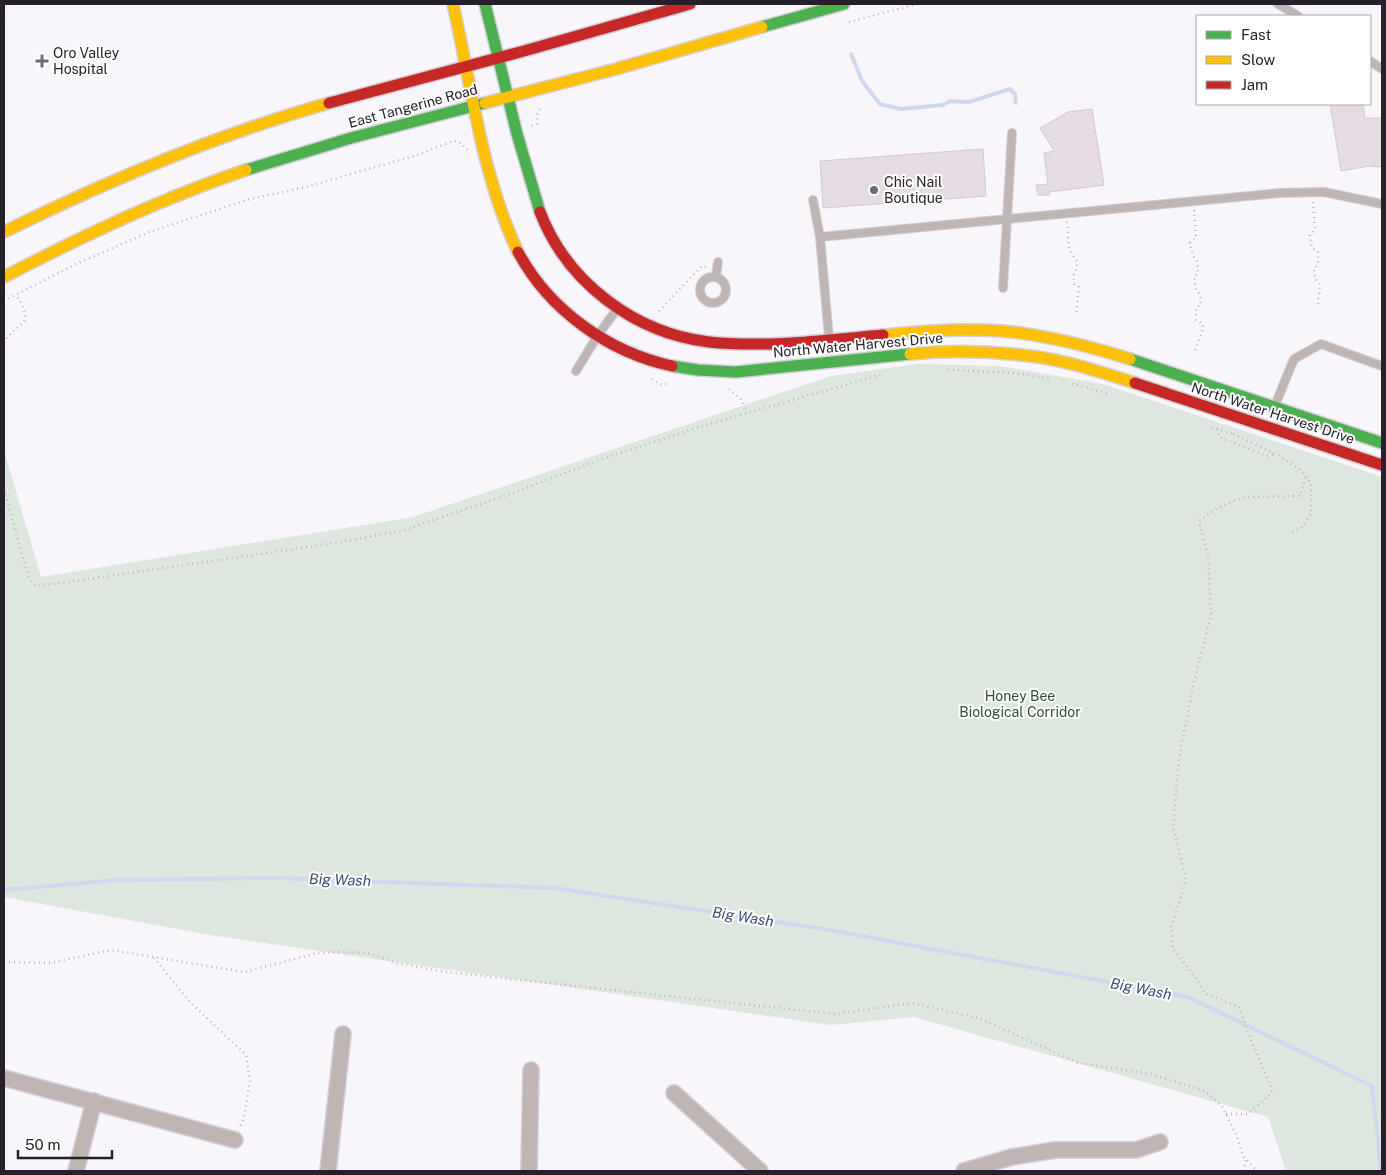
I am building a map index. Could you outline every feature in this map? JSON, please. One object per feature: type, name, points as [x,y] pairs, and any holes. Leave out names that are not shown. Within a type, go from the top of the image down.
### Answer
[{"type":"street","name":"North Water Harvest Drive","points":[[453,4],[474,105],[501,213],[516,249],[537,282],[551,297],[598,335],[625,351],[669,367],[714,372],[736,372],[929,352],[968,351],[1031,356],[1094,370],[1382,465]]},
{"type":"street","name":"North Water Harvest Drive","points":[[485,4],[537,203],[550,232],[566,260],[582,279],[617,309],[646,325],[676,335],[708,342],[829,340],[940,330],[1000,331],[1039,336],[1093,348],[1382,443]]},
{"type":"street","name":"East Tangerine Road","points":[[4,232],[89,191],[160,160],[218,139],[363,94],[467,67],[690,4]]},
{"type":"street","name":"East Tangerine Road","points":[[4,277],[124,218],[239,173],[382,129],[508,97],[844,4]]},
{"type":"street","points":[[328,1171],[343,1034]]},
{"type":"street","points":[[529,1171],[531,1070]]},
{"type":"street","points":[[4,1078],[234,1140]]},
{"type":"street","points":[[674,1093],[760,1171]]},
{"type":"street","points":[[76,1171],[94,1102]]},
{"type":"street","points":[[964,1171],[1012,1157],[1055,1150],[1136,1150],[1160,1142]]},
{"type":"lane","points":[[1278,4],[1296,15]]},
{"type":"lane","points":[[1371,62],[1382,69]]},
{"type":"lane","points":[[1003,288],[1012,133]]},
{"type":"lane","points":[[820,237],[1279,192],[1324,192],[1382,204]]},
{"type":"lane","points":[[813,200],[820,237],[829,340]]},
{"type":"lane","points":[[576,372],[598,335],[617,309]]},
{"type":"lane","points":[[1274,407],[1294,359],[1321,344],[1382,366]]},
{"type":"path","points":[[852,22],[918,4]]},
{"type":"path","points":[[4,22],[6,26]]},
{"type":"path","points":[[534,125],[537,124],[537,115],[541,106]]},
{"type":"path","points":[[4,300],[128,240],[237,203],[302,188],[417,155],[453,142],[459,142],[468,150],[470,149]]},
{"type":"path","points":[[1312,192],[1315,230],[1310,235],[1312,248],[1318,252],[1318,264],[1314,269],[1315,279],[1320,284],[1318,304]]},
{"type":"path","points":[[1194,201],[1196,238],[1190,243],[1193,256],[1197,261],[1198,273],[1194,277],[1196,290],[1200,294],[1200,304],[1196,308],[1196,320],[1202,324],[1202,333],[1195,351]]},
{"type":"path","points":[[1066,213],[1070,250],[1076,257],[1077,268],[1072,276],[1074,284],[1079,287],[1076,314]]},
{"type":"path","points":[[646,325],[702,266],[717,269]]},
{"type":"path","points":[[4,342],[25,320],[25,310],[16,294]]},
{"type":"path","points":[[944,370],[1013,373],[1058,380]]},
{"type":"path","points":[[4,490],[29,579],[36,586],[61,583],[328,544],[402,531],[693,428],[886,374]]},
{"type":"path","points":[[1067,382],[1115,396]]},
{"type":"path","points":[[1204,424],[1275,454],[1302,471],[1306,476],[1311,485],[1311,514],[1302,527],[1291,534]]},
{"type":"path","points":[[1217,429],[1219,437],[1267,456],[1275,454]]},
{"type":"path","points":[[1231,434],[1245,433]]},
{"type":"path","points":[[1226,1114],[1248,1114],[1272,1093],[1239,1007],[1206,994],[1173,949],[1171,928],[1186,880],[1173,828],[1178,758],[1192,686],[1211,615],[1208,556],[1199,521],[1217,508],[1245,497],[1300,496],[1306,476]]},
{"type":"path","points":[[4,962],[50,963],[111,950],[244,972],[317,952],[360,952],[396,963],[446,972],[835,1014],[912,1003],[978,1018],[1079,1063],[1151,1074],[1205,1092],[1222,1106],[1243,1156],[1256,1171]]},
{"type":"path","points":[[153,957],[190,1002],[246,1055],[250,1081],[244,1118],[234,1140]]},
{"type":"path","points":[[1243,1171],[1246,1159]]},
{"type":"green space","name":"Honey Bee Biological Corridor","points":[[917,364],[1000,366],[1103,384],[1382,477],[1382,1171],[1286,1171],[1268,1117],[914,1017],[830,1025],[210,935],[4,897],[4,450],[41,577],[413,517],[831,376]]},
{"type":"building","points":[[1330,105],[1363,105],[1365,118],[1382,118],[1382,167],[1369,166],[1341,171]]},
{"type":"building","points":[[1092,109],[1104,185],[1049,192],[1050,195],[1038,195],[1036,185],[1048,184],[1044,153],[1054,151],[1040,128],[1068,112]]},
{"type":"building","points":[[983,149],[986,196],[823,208],[820,161]]},
{"type":"waterway","points":[[851,54],[862,81],[880,104],[901,109],[943,105],[950,101],[969,102],[1010,89],[1015,94],[1016,103]]},
{"type":"waterway","name":"Big Wash","points":[[4,890],[117,880],[275,878],[555,888],[830,930],[1188,997],[1372,1086],[1381,1171]]},
{"type":"traffic: fast","points":[[485,4],[517,134],[540,212]]},
{"type":"traffic: fast","points":[[762,27],[844,4]]},
{"type":"traffic: fast","points":[[246,170],[351,138],[485,103]]},
{"type":"traffic: fast","points":[[672,366],[698,370],[736,372],[910,354]]},
{"type":"traffic: fast","points":[[1130,359],[1382,443]]},
{"type":"traffic: slow","points":[[453,4],[486,162],[495,193],[518,252]]},
{"type":"traffic: slow","points":[[485,103],[616,69],[762,27]]},
{"type":"traffic: slow","points":[[4,232],[83,194],[204,144],[329,103]]},
{"type":"traffic: slow","points":[[4,277],[153,205],[246,170]]},
{"type":"traffic: slow","points":[[883,335],[942,330],[1002,331],[1035,335],[1130,359]]},
{"type":"traffic: slow","points":[[910,354],[970,352],[1030,356],[1070,363],[1135,383]]},
{"type":"traffic: jam","points":[[329,103],[690,4]]},
{"type":"traffic: jam","points":[[540,212],[552,237],[567,261],[586,282],[606,300],[655,328],[681,337],[731,344],[796,343],[883,335]]},
{"type":"traffic: jam","points":[[518,252],[546,292],[563,310],[583,326],[625,350],[672,366]]},
{"type":"traffic: jam","points":[[1135,383],[1382,465]]},
{"type":"place","name":"Oro Valley Hospital","points":[[42,61]]},
{"type":"place","name":"Chic Nail Boutique","points":[[874,190]]}]
